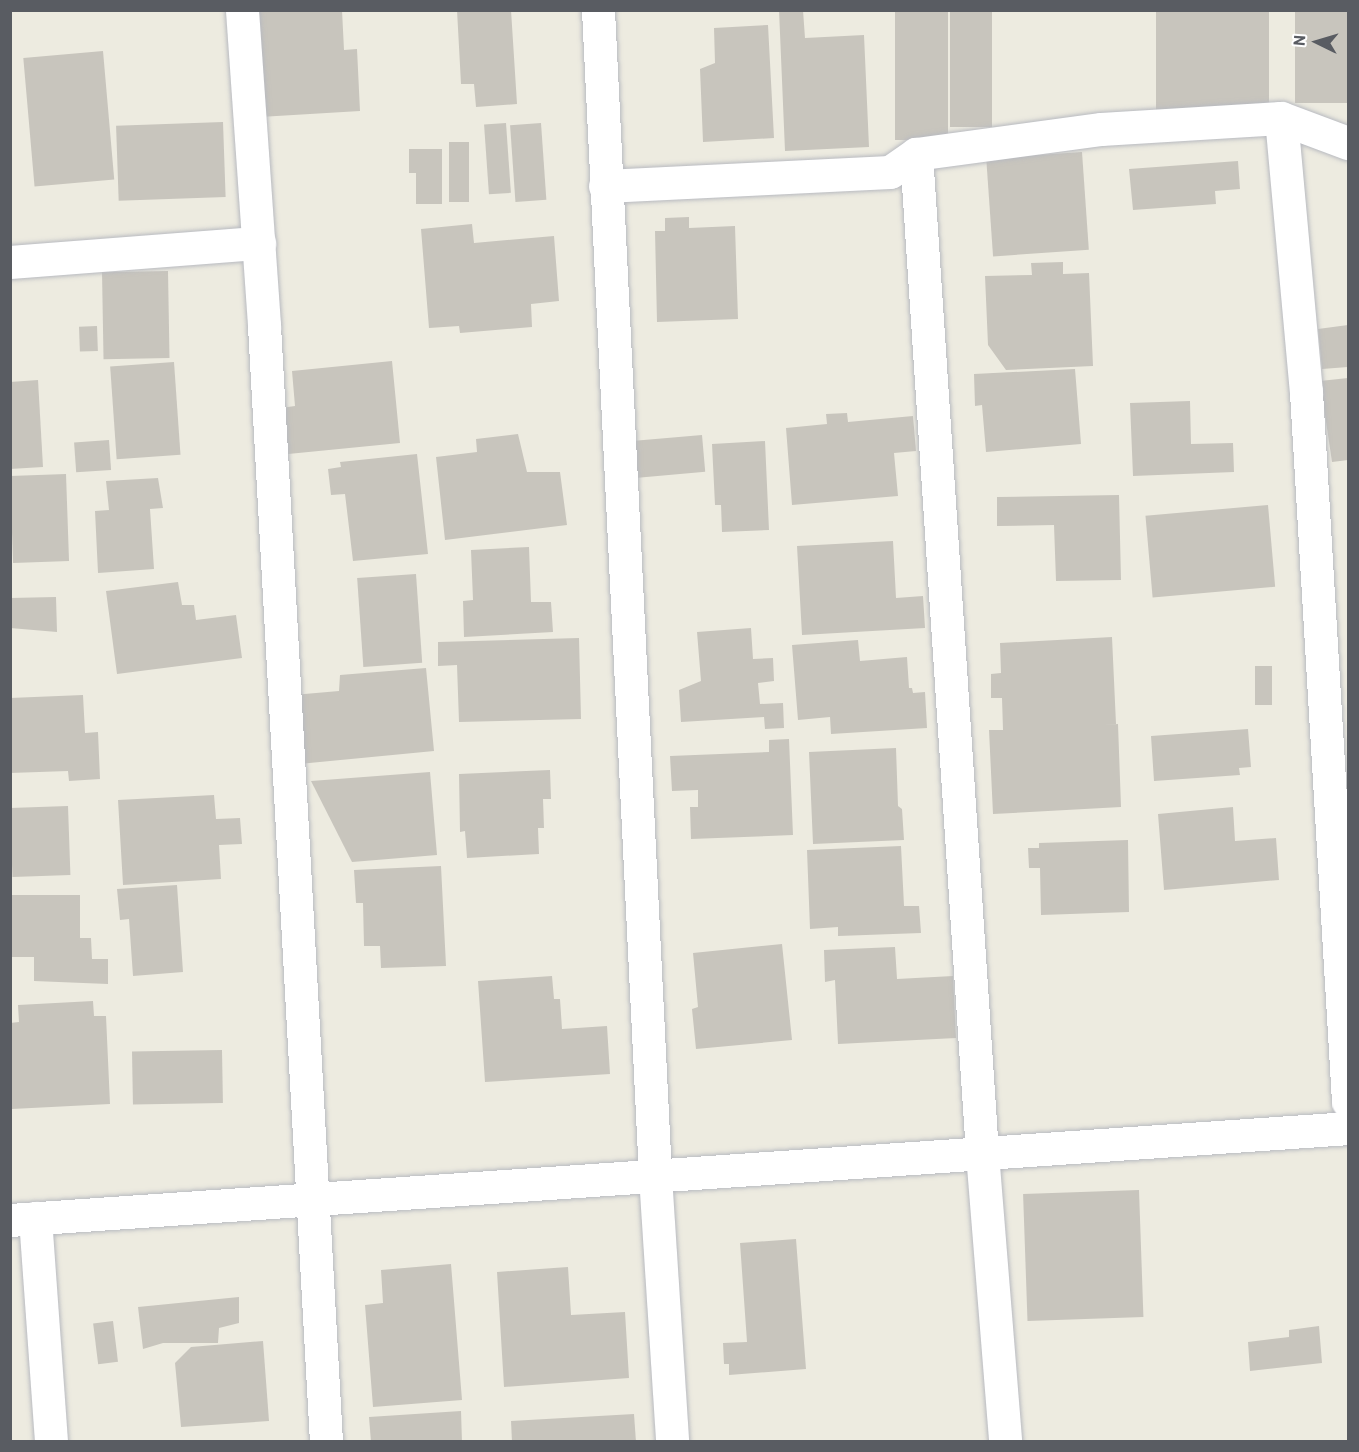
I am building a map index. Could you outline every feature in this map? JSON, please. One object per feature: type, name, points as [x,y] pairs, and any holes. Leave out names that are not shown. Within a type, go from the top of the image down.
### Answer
[{"type":"street","points":[[242,10],[259,243],[326,1442]]},
{"type":"street","points":[[598,10],[655,1176],[672,1442]]},
{"type":"street","points":[[605,186],[890,172],[916,154],[1101,129],[1281,118],[1348,143]]},
{"type":"street","points":[[1281,118],[1306,392],[1348,1102]]},
{"type":"street","points":[[916,154],[982,1154],[1005,1442]]},
{"type":"street","points":[[10,262],[259,243]]},
{"type":"street","points":[[51,1442],[23,1219],[1348,1128]]},
{"type":"building","points":[[253,10],[342,10],[344,50],[357,49],[360,111],[260,117]]},
{"type":"building","points":[[457,10],[511,10],[517,104],[476,107],[474,84],[461,84]]},
{"type":"building","points":[[779,10],[803,10],[805,38],[864,35],[869,147],[785,151]]},
{"type":"building","points":[[895,10],[948,10],[948,140],[895,140]]},
{"type":"building","points":[[950,10],[992,10],[992,127],[950,127]]},
{"type":"building","points":[[1156,10],[1269,10],[1269,123],[1156,123]]},
{"type":"building","points":[[1295,10],[1348,10],[1348,103],[1295,103]]},
{"type":"building","points":[[768,25],[774,138],[703,142],[700,69],[715,63],[714,28]]},
{"type":"building","points":[[103,51],[114,180],[35,186],[23,58]]},
{"type":"building","points":[[223,122],[226,197],[119,201],[116,126]]},
{"type":"building","points":[[506,123],[511,193],[489,194],[484,125]]},
{"type":"building","points":[[541,123],[546,200],[515,202],[510,125]]},
{"type":"building","points":[[449,142],[469,142],[469,202],[449,202]]},
{"type":"building","points":[[409,149],[442,149],[442,204],[416,204],[416,173],[409,173]]},
{"type":"building","points":[[1082,152],[1089,250],[993,256],[986,159]]},
{"type":"building","points":[[1238,161],[1240,189],[1215,191],[1216,204],[1133,210],[1129,169]]},
{"type":"building","points":[[689,217],[689,228],[735,226],[738,319],[657,322],[655,231],[665,231],[665,218]]},
{"type":"building","points":[[472,224],[474,243],[554,236],[559,301],[531,304],[532,327],[460,333],[459,326],[429,328],[421,229]]},
{"type":"building","points":[[1063,262],[1063,274],[1089,273],[1093,366],[1006,370],[988,345],[985,276],[1032,275],[1031,263]]},
{"type":"building","points":[[168,271],[170,358],[104,359],[102,272]]},
{"type":"building","points":[[1348,325],[1348,367],[1322,369],[1318,329]]},
{"type":"building","points":[[97,326],[98,351],[80,352],[79,327]]},
{"type":"building","points":[[392,361],[400,443],[278,455],[274,409],[295,406],[292,371]]},
{"type":"building","points":[[174,362],[180,455],[117,459],[110,366]]},
{"type":"building","points":[[1075,369],[1081,444],[986,452],[982,405],[975,406],[974,374]]},
{"type":"building","points":[[1348,378],[1348,460],[1332,462],[1320,381]]},
{"type":"building","points":[[38,380],[43,467],[10,469],[10,382]]},
{"type":"building","points":[[1190,401],[1191,444],[1233,443],[1234,472],[1133,476],[1130,403]]},
{"type":"building","points":[[847,413],[848,422],[913,416],[916,451],[894,453],[898,496],[792,505],[786,428],[827,424],[826,414]]},
{"type":"building","points":[[518,434],[527,472],[560,472],[567,525],[445,540],[436,457],[477,452],[476,439]]},
{"type":"building","points":[[702,435],[705,472],[630,478],[626,442]]},
{"type":"building","points":[[109,440],[111,470],[76,472],[74,442]]},
{"type":"building","points":[[765,441],[769,530],[722,532],[721,505],[715,505],[712,444]]},
{"type":"building","points":[[417,454],[428,554],[353,561],[345,494],[331,495],[328,469],[341,467],[340,462]]},
{"type":"building","points":[[66,474],[69,561],[13,563],[10,476]]},
{"type":"building","points":[[158,478],[163,508],[150,509],[154,569],[98,573],[95,511],[109,510],[106,481]]},
{"type":"building","points":[[1119,495],[1121,580],[1056,581],[1054,525],[997,526],[997,497]]},
{"type":"building","points":[[1268,505],[1275,587],[1153,597],[1145,516]]},
{"type":"building","points":[[893,541],[896,598],[923,596],[925,628],[802,635],[797,546]]},
{"type":"building","points":[[529,547],[531,602],[551,602],[553,632],[464,637],[463,601],[473,600],[471,550]]},
{"type":"building","points":[[416,574],[422,663],[363,667],[357,578]]},
{"type":"building","points":[[178,582],[182,605],[194,605],[196,620],[236,615],[242,658],[117,674],[106,591]]},
{"type":"building","points":[[56,597],[57,632],[10,628],[10,598]]},
{"type":"building","points":[[751,628],[753,659],[773,658],[774,681],[758,683],[760,704],[783,703],[784,728],[765,729],[764,717],[681,722],[679,690],[701,681],[697,632]]},
{"type":"building","points":[[1112,637],[1116,724],[1103,725],[1118,724],[1121,807],[993,814],[989,730],[1003,730],[1002,698],[991,698],[991,674],[1001,673],[1000,643]]},
{"type":"building","points":[[579,638],[581,719],[459,722],[457,665],[438,666],[438,642]]},
{"type":"building","points":[[858,640],[860,661],[907,657],[909,688],[912,688],[913,693],[925,692],[927,728],[831,734],[830,717],[798,720],[792,645]]},
{"type":"building","points":[[1255,666],[1272,666],[1272,705],[1255,705]]},
{"type":"building","points":[[426,668],[434,751],[299,764],[293,695],[339,691],[340,675]]},
{"type":"building","points":[[83,695],[85,733],[98,732],[100,779],[69,781],[68,771],[10,773],[10,698]]},
{"type":"building","points":[[1248,729],[1251,767],[1239,768],[1240,775],[1154,781],[1151,736]]},
{"type":"building","points":[[789,739],[793,835],[691,839],[690,807],[698,807],[698,790],[672,791],[670,756],[769,752],[769,740]]},
{"type":"building","points":[[896,748],[898,806],[902,809],[904,840],[813,844],[809,752]]},
{"type":"building","points":[[550,770],[551,799],[543,799],[544,828],[538,828],[539,854],[467,858],[465,831],[460,832],[459,774]]},
{"type":"building","points":[[430,772],[437,855],[352,862],[311,781]]},
{"type":"building","points":[[214,795],[216,819],[240,818],[242,844],[219,845],[221,879],[123,885],[118,800]]},
{"type":"building","points":[[68,806],[70,875],[12,877],[10,808]]},
{"type":"building","points":[[1233,807],[1235,841],[1276,838],[1279,880],[1164,890],[1158,814]]},
{"type":"building","points":[[1128,840],[1129,912],[1041,915],[1040,868],[1029,868],[1028,848],[1039,848],[1039,843]]},
{"type":"building","points":[[901,846],[904,906],[919,906],[921,933],[838,936],[838,927],[810,929],[807,850]]},
{"type":"building","points":[[441,866],[446,966],[381,968],[380,946],[364,946],[363,903],[356,903],[354,870]]},
{"type":"building","points":[[177,885],[183,972],[133,976],[129,919],[120,920],[117,889]]},
{"type":"building","points":[[10,895],[80,895],[80,938],[91,938],[92,959],[108,959],[108,984],[34,981],[34,957],[10,957]]},
{"type":"building","points":[[782,944],[792,1040],[696,1049],[692,1009],[698,1007],[693,953]]},
{"type":"building","points":[[895,947],[897,979],[953,976],[956,1038],[838,1044],[835,980],[825,982],[824,950]]},
{"type":"building","points":[[552,976],[554,999],[560,999],[562,1029],[607,1026],[610,1074],[485,1082],[478,981]]},
{"type":"building","points":[[93,1001],[94,1016],[106,1016],[110,1104],[12,1109],[10,1023],[19,1022],[18,1005]]},
{"type":"building","points":[[222,1050],[223,1103],[133,1105],[132,1052]]},
{"type":"building","points":[[1139,1190],[1143,1317],[1028,1321],[1023,1194]]},
{"type":"building","points":[[796,1239],[806,1369],[729,1375],[729,1364],[724,1364],[723,1343],[747,1342],[740,1243]]},
{"type":"building","points":[[451,1264],[462,1400],[373,1407],[365,1305],[383,1303],[381,1270]]},
{"type":"building","points":[[568,1267],[571,1315],[625,1312],[629,1378],[504,1387],[497,1272]]},
{"type":"building","points":[[239,1297],[239,1323],[219,1328],[218,1343],[163,1343],[143,1349],[138,1307]]},
{"type":"building","points":[[113,1321],[118,1362],[98,1364],[93,1323]]},
{"type":"building","points":[[1319,1326],[1322,1363],[1250,1371],[1248,1342],[1289,1337],[1289,1330]]},
{"type":"building","points":[[263,1341],[269,1421],[181,1427],[175,1363],[191,1347]]},
{"type":"building","points":[[461,1411],[462,1442],[371,1442],[369,1417]]},
{"type":"building","points":[[634,1414],[636,1442],[512,1442],[511,1421]]}]
